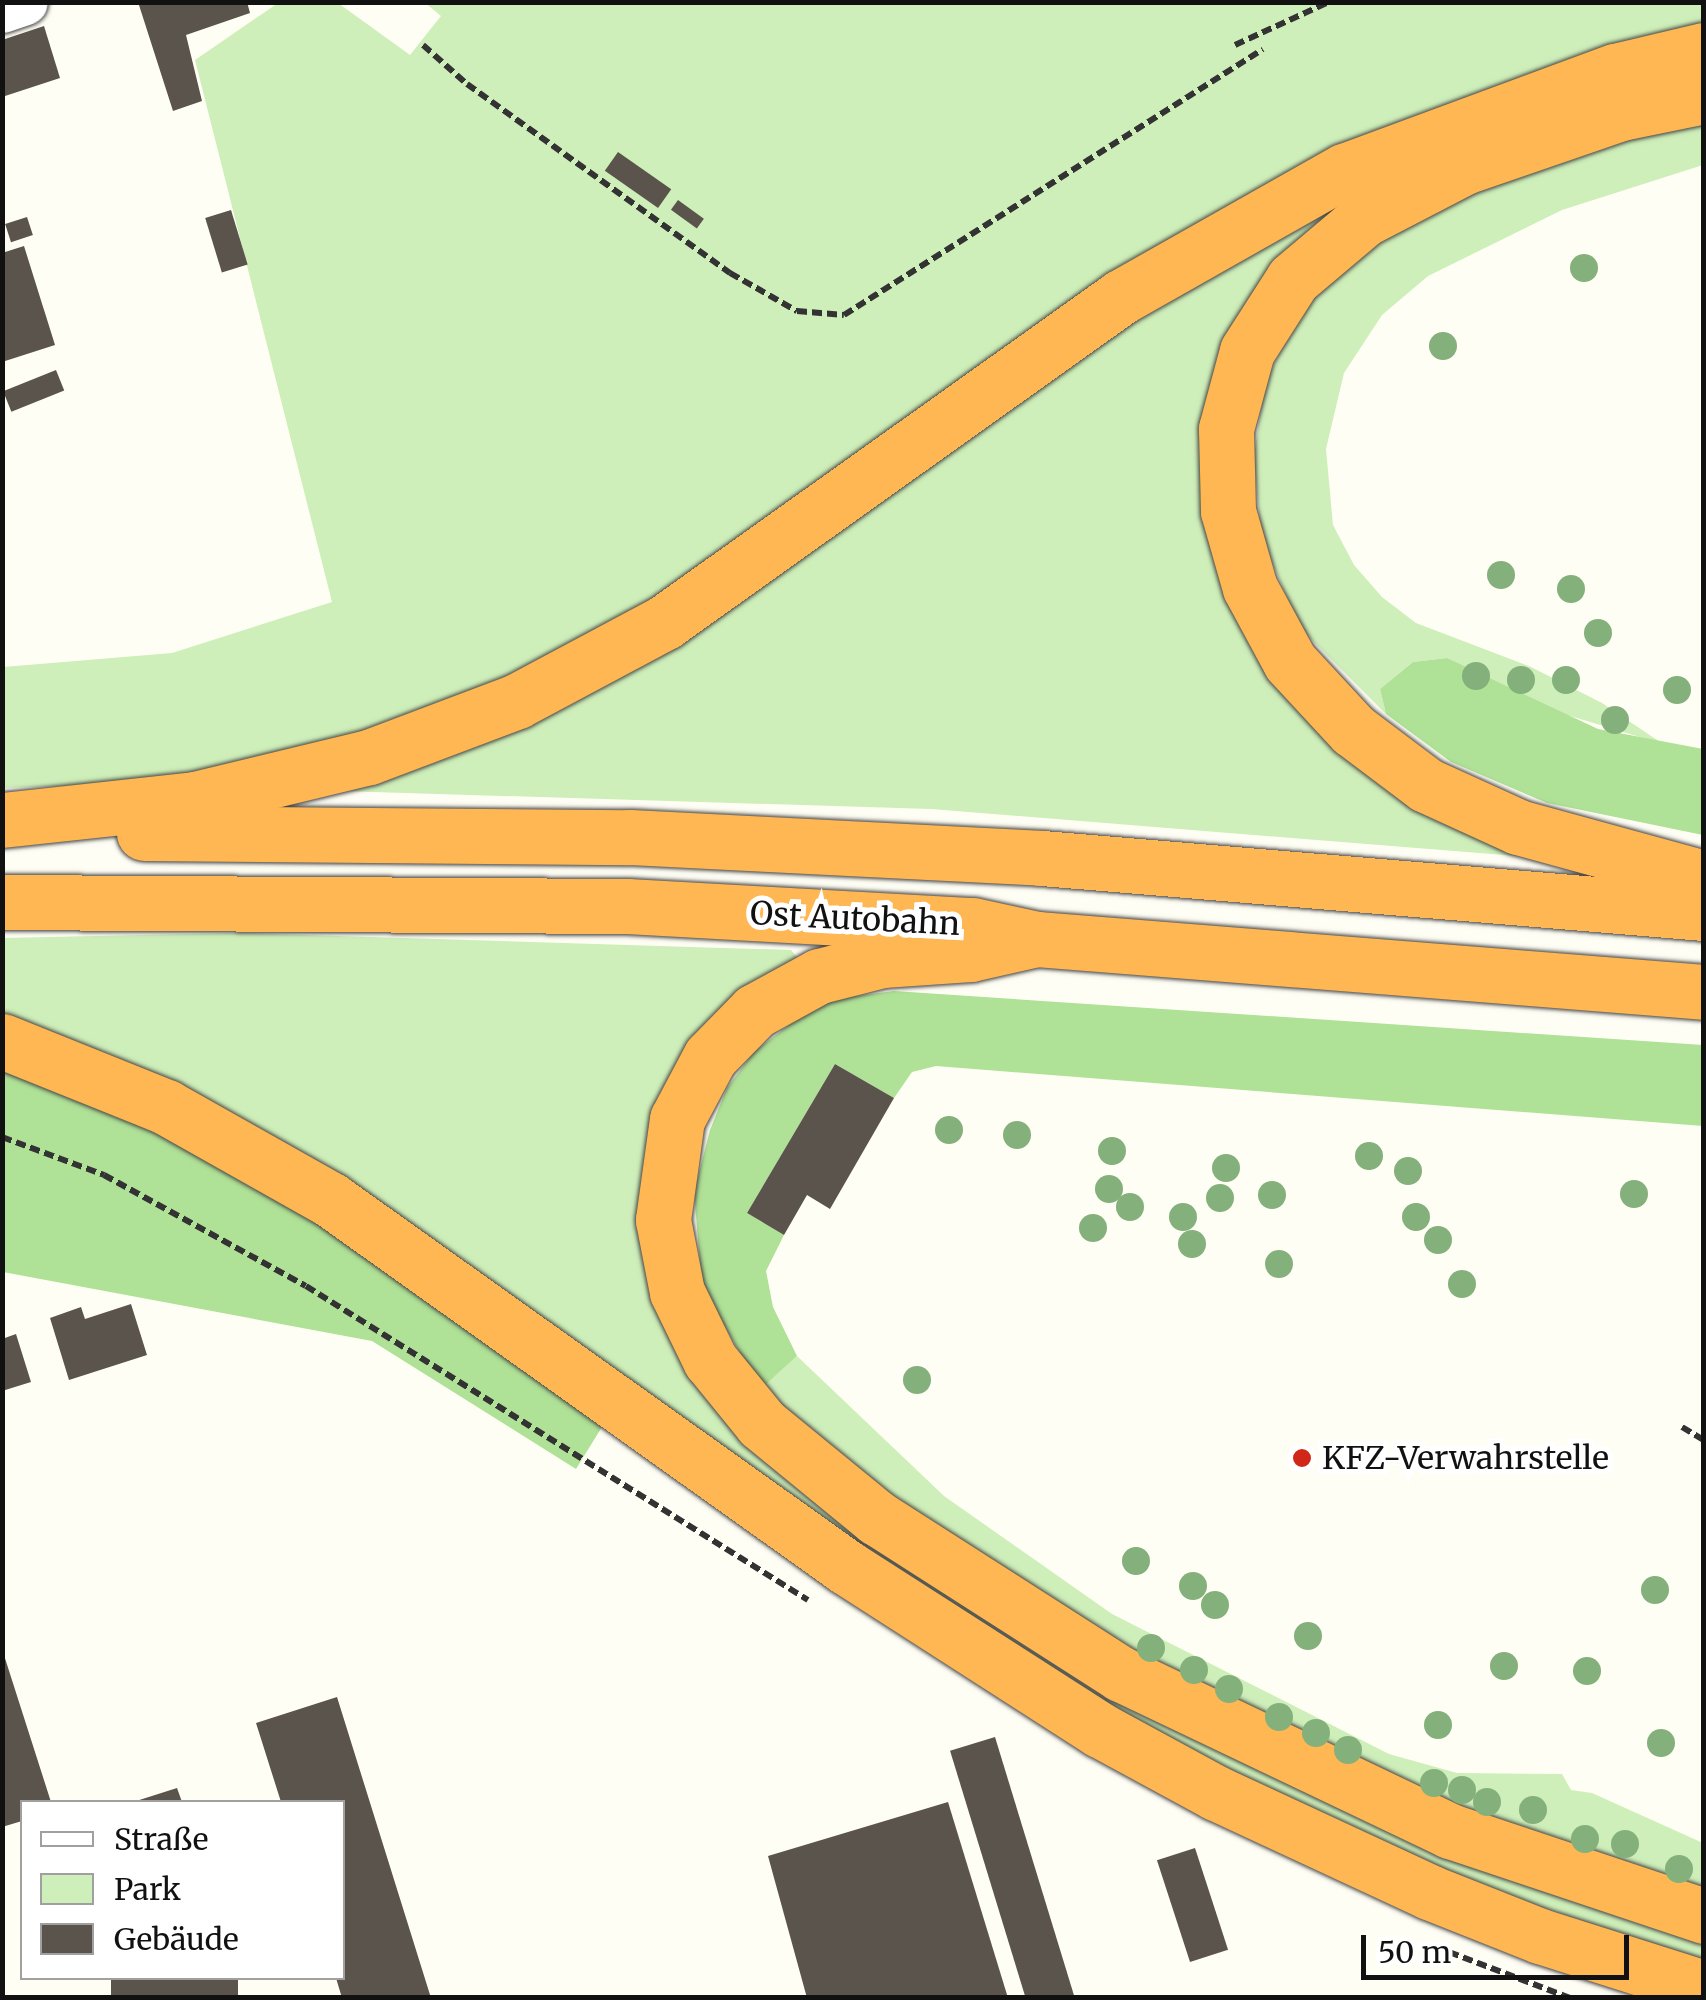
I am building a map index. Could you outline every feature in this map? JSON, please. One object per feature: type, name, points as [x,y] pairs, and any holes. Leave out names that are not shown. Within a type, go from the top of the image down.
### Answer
[{"type":"highway","points":[[2,820],[194,799],[369,757],[517,701],[665,622],[1121,297],[1344,172],[1614,71],[1704,50]]},
{"type":"highway","points":[[1704,96],[1621,113],[1464,167],[1364,219],[1293,279],[1247,351],[1226,429],[1228,511],[1250,588],[1290,662],[1354,730],[1426,785],[1518,828],[1704,878]]},
{"type":"highway","points":[[2,836],[630,837],[1042,858],[1704,913]]},
{"type":"highway","name":"Ost Autobahn","points":[[2,902],[627,906],[972,924],[1037,939],[1704,992]]},
{"type":"highway","points":[[1037,939],[970,954],[882,960],[819,976],[755,1011],[710,1056],[676,1119],[663,1220],[677,1292],[710,1360],[762,1424],[877,1518],[1122,1674],[1450,1830],[1704,1916]]},
{"type":"highway","points":[[2,1041],[166,1107],[331,1200],[846,1567],[1100,1730],[1216,1794],[1429,1892],[1540,1936],[1704,1988]]},
{"type":"street","points":[[2,10],[25,2]]},
{"type":"path","points":[[1236,45],[1329,2]]},
{"type":"path","points":[[423,45],[466,84],[730,273],[798,311],[844,315],[1263,48]]},
{"type":"path","points":[[2,1137],[104,1174],[306,1286],[656,1505]]},
{"type":"path","points":[[1682,1427],[1704,1440]]},
{"type":"green space","points":[[424,2],[1703,3],[1703,33],[1465,102],[674,597],[396,734],[156,783],[3,788],[3,667],[172,653],[332,602],[195,60],[278,3],[338,3],[410,55],[441,16]]},
{"type":"green space","points":[[1605,104],[1254,307],[1242,618],[1540,858],[931,809],[340,791],[1031,382],[1286,220]]},
{"type":"green space","points":[[1703,116],[1703,165],[1562,210],[1428,276],[1382,315],[1344,373],[1326,449],[1333,525],[1354,565],[1382,597],[1416,623],[1531,667],[1602,703],[1663,744],[1534,705],[1447,658],[1413,662],[1380,689],[1386,714],[1300,628],[1261,536],[1254,456],[1265,383],[1302,307],[1382,234],[1516,170]]},
{"type":"green space","points":[[1447,658],[1598,729],[1703,749],[1703,835],[1547,803],[1451,762],[1386,714],[1380,689],[1413,662]]},
{"type":"green space","points":[[238,933],[791,950],[799,960],[714,1024],[654,1269],[917,1560],[1703,1931],[1703,1964],[1399,1857],[1152,1733],[3,1019],[3,938]]},
{"type":"green space","points":[[894,991],[1703,1045],[1703,1126],[936,1066],[912,1072],[894,1098],[835,1064],[747,1213],[784,1235],[766,1271],[773,1307],[797,1356],[761,1389],[702,1287],[694,1192],[710,1130],[727,1088],[754,1052],[801,1016],[833,999]]},
{"type":"green space","points":[[2,1066],[107,1105],[290,1196],[605,1422],[576,1469],[372,1341],[3,1272]]},
{"type":"green space","points":[[797,1356],[944,1496],[1112,1614],[1389,1754],[1457,1773],[1562,1774],[1571,1790],[1592,1793],[1703,1843],[1703,1897],[1449,1813],[1074,1621],[880,1495],[761,1389]]},
{"type":"building","points":[[138,2],[247,2],[250,13],[186,35],[202,101],[173,111]]},
{"type":"building","points":[[44,26],[60,78],[2,97],[2,40]]},
{"type":"building","points":[[618,152],[671,189],[658,208],[605,171]]},
{"type":"building","points":[[678,200],[704,219],[697,229],[671,210]]},
{"type":"building","points":[[231,210],[248,265],[222,272],[205,218]]},
{"type":"building","points":[[27,217],[33,235],[11,242],[5,224]]},
{"type":"building","points":[[24,246],[55,345],[2,362],[2,253]]},
{"type":"building","points":[[56,370],[64,390],[11,412],[3,391]]},
{"type":"building","points":[[835,1064],[894,1098],[830,1209],[807,1195],[784,1235],[747,1213]]},
{"type":"building","points":[[131,1304],[147,1355],[69,1380],[50,1318],[81,1307],[85,1319]]},
{"type":"building","points":[[16,1334],[31,1382],[2,1391],[2,1339]]},
{"type":"building","points":[[3,1652],[50,1800],[20,1800],[20,1822],[2,1827]]},
{"type":"building","points":[[337,1697],[431,1998],[342,1998],[337,1980],[345,1980],[345,1800],[280,1800],[256,1723]]},
{"type":"building","points":[[995,1737],[1075,1998],[1026,1998],[950,1751]]},
{"type":"building","points":[[177,1788],[181,1800],[139,1800]]},
{"type":"building","points":[[948,1802],[1008,1998],[807,1998],[768,1856]]},
{"type":"building","points":[[1195,1848],[1228,1950],[1190,1962],[1157,1860]]},
{"type":"building","points":[[111,1980],[238,1980],[238,1998],[111,1998]]},
{"type":"place","name":"KFZ-Verwahrstelle","points":[[1302,1458]]}]
